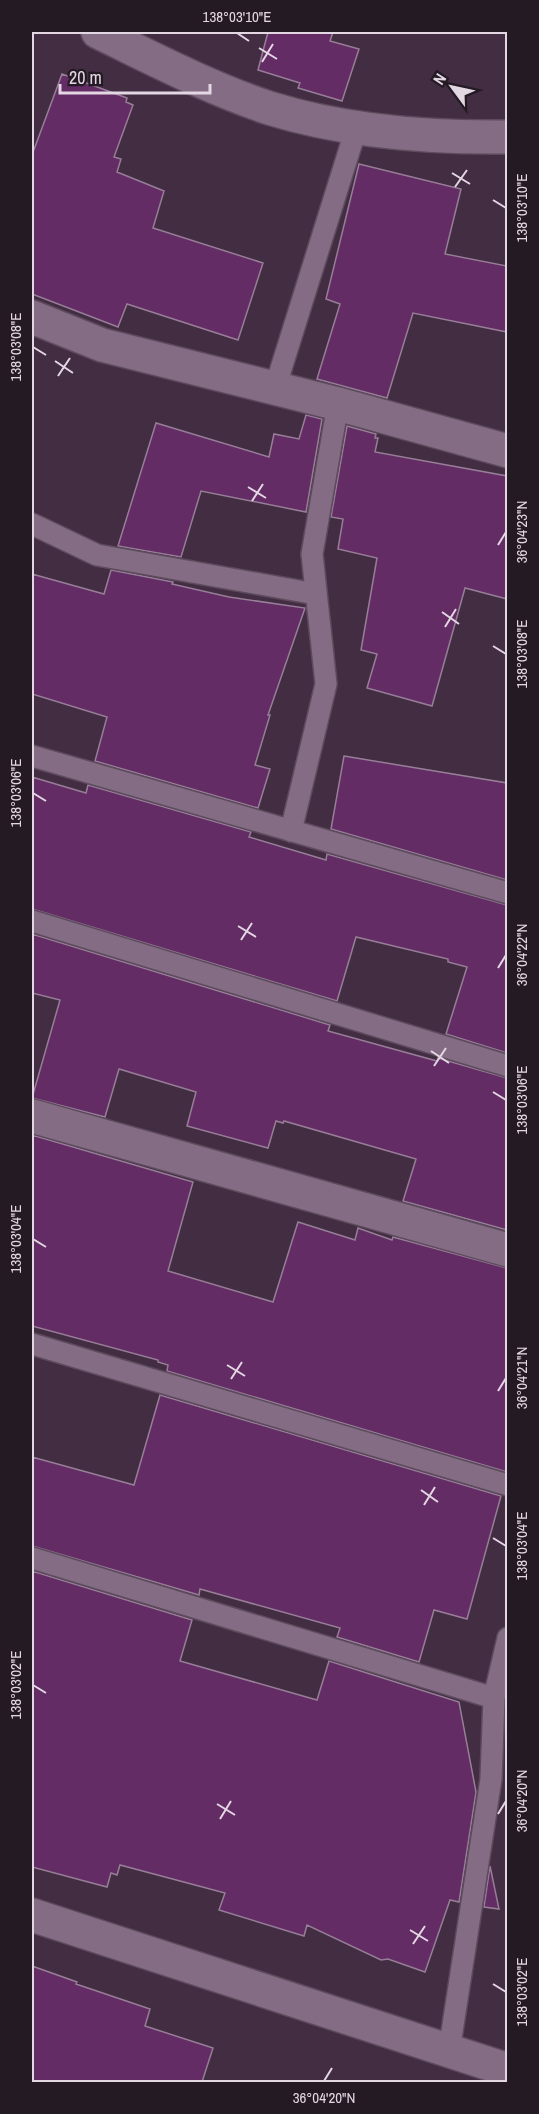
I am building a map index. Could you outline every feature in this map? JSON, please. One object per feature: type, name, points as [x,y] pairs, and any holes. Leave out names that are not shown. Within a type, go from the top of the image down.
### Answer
[{"type":"street","points":[[98,32],[185,75],[269,108],[356,129],[447,138],[507,137]]},
{"type":"street","points":[[32,317],[102,345],[338,404],[507,452]]},
{"type":"street","points":[[32,1116],[507,1250]]},
{"type":"street","points":[[32,1915],[507,2070]]},
{"type":"lane","points":[[275,388],[356,129]]},
{"type":"lane","points":[[291,831],[326,684],[312,554],[338,404]]},
{"type":"lane","points":[[32,524],[97,555],[316,594]]},
{"type":"lane","points":[[32,756],[507,893]]},
{"type":"lane","points":[[32,921],[507,1066]]},
{"type":"lane","points":[[32,1344],[507,1485]]},
{"type":"lane","points":[[32,1558],[494,1698]]},
{"type":"lane","points":[[449,2051],[491,1779],[494,1698],[507,1638]]},
{"type":"building","points":[[268,32],[333,32],[330,41],[359,49],[342,101],[298,88],[300,83],[258,70]]},
{"type":"building","points":[[62,74],[127,98],[126,102],[133,105],[114,157],[121,159],[117,172],[164,191],[153,228],[263,263],[238,340],[127,304],[118,327],[32,294],[32,155]]},
{"type":"building","points":[[359,164],[461,189],[445,254],[507,266],[507,332],[413,313],[387,398],[317,379],[340,304],[326,299]]},
{"type":"building","points":[[306,415],[322,419],[306,512],[201,491],[181,557],[118,546],[156,423],[269,457],[274,434],[299,439]]},
{"type":"building","points":[[347,426],[376,434],[375,438],[378,438],[375,452],[507,476],[507,599],[465,588],[432,706],[367,688],[377,654],[361,650],[377,558],[338,549],[343,519],[331,517]]},
{"type":"building","points":[[111,570],[173,582],[172,584],[229,597],[305,608],[268,715],[270,715],[255,765],[270,769],[258,808],[95,761],[107,717],[32,694],[32,574],[104,594]]},
{"type":"building","points":[[344,756],[507,783],[507,880],[331,829]]},
{"type":"building","points":[[32,777],[86,793],[88,785],[251,832],[249,837],[326,860],[327,854],[507,905],[507,1053],[446,1034],[467,967],[448,962],[448,959],[356,937],[337,1001],[32,909]]},
{"type":"building","points":[[32,934],[330,1025],[328,1031],[437,1061],[438,1058],[507,1078],[507,1230],[403,1201],[416,1159],[284,1121],[283,1123],[276,1121],[268,1148],[187,1126],[196,1092],[119,1069],[105,1117],[32,1098],[60,1000],[32,993]]},
{"type":"building","points":[[32,1135],[193,1182],[168,1271],[273,1302],[298,1222],[355,1240],[358,1228],[392,1240],[393,1237],[507,1268],[507,1472],[167,1371],[168,1365],[158,1360],[32,1326]]},
{"type":"building","points":[[160,1395],[501,1496],[467,1619],[434,1610],[419,1662],[337,1637],[340,1628],[200,1589],[199,1595],[32,1546],[32,1457],[134,1485]]},
{"type":"building","points":[[32,1571],[192,1620],[180,1661],[317,1700],[329,1661],[459,1702],[476,1792],[459,1902],[450,1900],[425,1972],[388,1959],[381,1960],[307,1925],[304,1936],[219,1910],[225,1893],[120,1865],[117,1875],[111,1873],[107,1887],[32,1867]]},
{"type":"building","points":[[490,1866],[499,1909],[484,1907]]},
{"type":"building","points":[[32,1966],[77,1982],[76,1984],[150,2009],[145,2026],[213,2048],[202,2082],[32,2082]]}]
